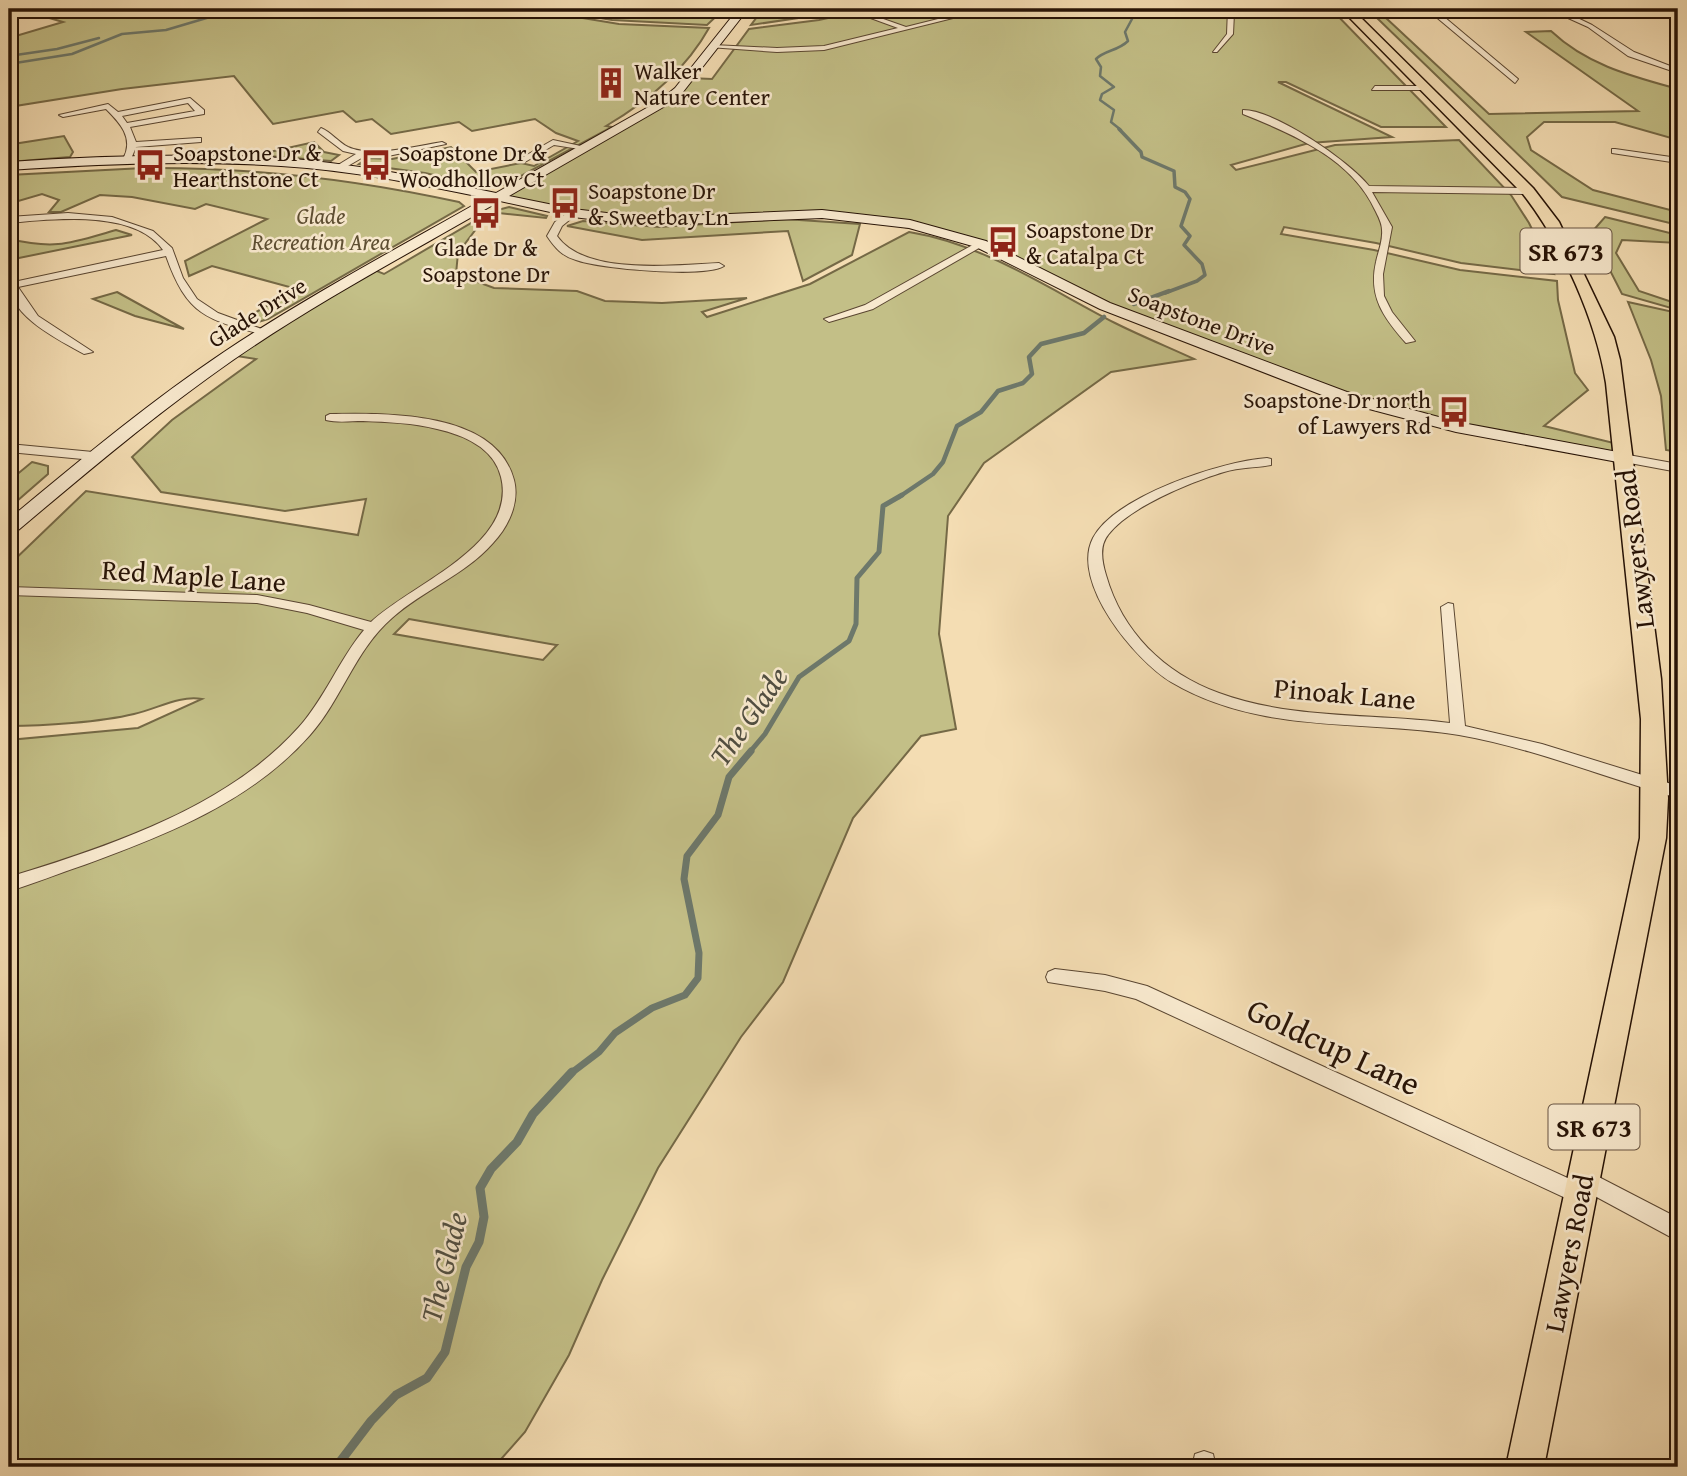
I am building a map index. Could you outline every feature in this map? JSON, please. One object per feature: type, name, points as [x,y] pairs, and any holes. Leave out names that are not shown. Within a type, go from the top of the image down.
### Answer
[{"type":"main road","name":"Lawyers Road","points":[[1349,12],[1528,191],[1552,222],[1605,337],[1611,358],[1656,736],[1668,789],[1646,879],[1581,1187],[1525,1467]]},
{"type":"street","points":[[9,11],[15,9]]},
{"type":"street","name":"Glade Drive","points":[[9,528],[93,456],[183,388],[265,332],[663,103],[679,90],[743,9]]},
{"type":"street","points":[[849,9],[907,29]]},
{"type":"street","points":[[1215,51],[1230,34],[1232,10],[1560,12],[1576,9]]},
{"type":"street","points":[[1434,12],[1515,81]]},
{"type":"street","points":[[1560,12],[1590,26],[1631,54],[1678,71]]},
{"type":"street","points":[[713,47],[777,50],[824,48],[950,18]]},
{"type":"street","points":[[1375,88],[1425,88]]},
{"type":"street","points":[[115,115],[190,100],[201,112],[124,126]]},
{"type":"street","points":[[63,115],[108,106],[133,139],[127,159]]},
{"type":"street","points":[[1246,112],[1288,129],[1326,149],[1349,168],[1365,189],[1387,228],[1376,281],[1377,291],[1389,314],[1410,341]]},
{"type":"street","points":[[321,130],[346,149],[363,153],[388,153],[442,144]]},
{"type":"street","points":[[133,145],[198,140]]},
{"type":"street","points":[[522,160],[553,142],[586,148]]},
{"type":"street","points":[[1615,152],[1678,161]]},
{"type":"street","points":[[341,167],[363,153]]},
{"type":"street","name":"Soapstone Drive","points":[[9,166],[127,159],[229,159],[341,167],[501,196],[573,213],[669,221],[782,214],[852,216],[923,227],[981,244],[1105,306],[1341,396],[1443,425],[1678,468]]},
{"type":"street","points":[[1365,189],[1528,191]]},
{"type":"street","points":[[573,213],[558,224],[552,236],[559,249],[576,258],[638,266],[719,266]]},
{"type":"street","points":[[9,220],[60,217],[117,222],[155,237],[169,252],[186,295],[193,303],[219,318],[265,332]]},
{"type":"street","points":[[829,319],[869,307],[981,244]]},
{"type":"street","points":[[88,352],[33,318],[19,303],[10,286],[169,252]]},
{"type":"street","points":[[9,884],[150,834],[187,817],[252,778],[303,733],[320,712],[358,647],[374,628],[411,597],[476,552],[490,538],[507,511],[510,481],[506,468],[489,448],[455,430],[413,421],[330,418]]},
{"type":"street","points":[[9,448],[93,456]]},
{"type":"street","name":"Pinoak Lane","points":[[1266,462],[1219,470],[1129,510],[1107,526],[1099,537],[1096,566],[1108,604],[1133,644],[1168,673],[1231,704],[1294,719],[1458,730],[1668,789]]},
{"type":"street","name":"Red Maple Lane","points":[[9,591],[257,599],[309,609],[374,628]]},
{"type":"street","points":[[1448,607],[1458,730]]},
{"type":"street","name":"Goldcup Lane","points":[[1055,978],[1105,983],[1140,992],[1581,1187],[1649,1212],[1678,1230]]},
{"type":"green space","points":[[56,9],[528,9],[619,24],[709,28],[677,72],[636,107],[606,126],[612,127],[506,184],[487,187],[425,173],[359,164],[368,158],[392,159],[451,147],[476,172],[521,163],[534,166],[578,141],[556,133],[535,119],[472,131],[459,122],[391,134],[372,119],[356,122],[343,111],[273,124],[234,76],[122,89],[9,107],[9,38],[63,22],[46,17]]},
{"type":"green space","points":[[545,9],[724,9],[707,25],[612,20]]},
{"type":"green space","points":[[763,9],[1011,9],[968,15],[970,17],[1028,9],[1331,9],[1446,127],[1381,127],[1286,82],[1278,82],[1392,137],[1309,143],[1231,165],[1236,170],[1335,145],[1459,140],[1511,195],[1529,223],[1554,274],[1461,263],[1376,243],[1284,227],[1281,234],[1374,250],[1460,270],[1557,281],[1558,300],[1575,373],[1588,390],[1544,426],[1622,445],[1623,458],[1400,414],[1105,306],[964,238],[845,216],[629,219],[501,196],[642,117],[689,78],[712,79],[749,29],[819,20],[855,12],[852,10],[751,25]]},
{"type":"green space","points":[[1376,17],[1386,18],[1489,114],[1638,111],[1526,32],[1551,31],[1579,53],[1610,68],[1678,89],[1678,140],[1615,122],[1544,122],[1527,137],[1531,150],[1593,190],[1678,212],[1678,225],[1562,197]]},
{"type":"green space","points":[[9,114],[13,144],[64,136],[73,152],[70,157],[9,162]]},
{"type":"green space","points":[[314,142],[324,152],[339,155],[331,161],[256,155]]},
{"type":"green space","name":"Glade Recreation Area","points":[[144,168],[303,176],[420,194],[459,202],[464,206],[268,319],[255,323],[242,320],[297,289],[212,266],[189,276],[185,261],[267,219],[206,204],[195,209],[132,197],[100,195],[61,212],[49,212],[59,200],[42,194],[15,202],[9,200],[9,175]]},
{"type":"green space","points":[[509,207],[547,216],[490,212]]},
{"type":"green space","points":[[488,213],[458,253],[456,274],[494,288],[577,291],[605,301],[662,303],[747,298],[702,312],[707,317],[810,284],[909,232],[964,246],[990,257],[1115,323],[1194,359],[1111,372],[984,463],[948,516],[939,634],[956,729],[921,736],[853,818],[783,982],[741,1037],[658,1168],[602,1280],[569,1355],[525,1432],[494,1467],[9,1467],[9,740],[138,728],[202,699],[185,699],[134,714],[105,719],[9,726],[9,565],[86,491],[358,535],[366,499],[285,511],[161,492],[132,457],[172,420],[256,359],[230,355],[372,269],[384,274]],"holes":[[[409,619],[557,645],[543,660],[394,634]]]},
{"type":"green space","points":[[1605,217],[1678,235],[1678,243],[1622,240],[1616,253],[1639,291],[1678,304],[1678,310],[1622,294],[1591,233]]},
{"type":"green space","points":[[784,219],[860,224],[852,255],[803,281],[788,231],[642,240],[567,226],[583,221],[659,227]]},
{"type":"green space","points":[[116,230],[132,235],[9,260],[9,239],[40,244],[63,244]]},
{"type":"green space","points":[[117,292],[184,329],[135,316],[93,299]]},
{"type":"green space","points":[[1628,302],[1678,313],[1678,452],[1666,450],[1661,396],[1651,360]]},
{"type":"green space","points":[[32,462],[48,466],[48,474],[9,508],[9,481]]},
{"type":"waterway","points":[[9,64],[72,54],[122,34],[166,30],[220,14],[269,9]]},
{"type":"waterway","name":"The Glade","points":[[1121,130],[1111,122],[1114,110],[1100,100],[1102,94],[1114,87],[1100,76],[1101,67],[1096,59],[1128,41],[1125,32],[1132,19],[1131,9]]},
{"type":"waterway","points":[[9,56],[57,49],[99,38]]},
{"type":"waterway","name":"The Glade","points":[[1119,129],[1141,152],[1142,157],[1174,171],[1175,187],[1185,192],[1190,199],[1181,226],[1190,236],[1184,245],[1202,264],[1205,275],[1197,281],[1165,293]]},
{"type":"waterway","name":"The Glade","points":[[1134,304],[1169,291]]},
{"type":"waterway","name":"The Glade","points":[[902,495],[933,474],[943,462],[957,426],[981,412],[998,391],[1023,383],[1032,374],[1029,357],[1041,344],[1084,333],[1104,317]]},
{"type":"waterway","name":"The Glade","points":[[749,753],[765,734],[799,677],[849,641],[856,624],[857,578],[879,552],[883,506],[902,495]]},
{"type":"waterway","name":"The Glade","points":[[570,1074],[599,1052],[615,1033],[652,1008],[685,995],[698,978],[699,953],[684,879],[687,856],[718,815],[729,777],[751,751]]},
{"type":"waterway","name":"The Glade","points":[[336,1467],[371,1421],[396,1395],[427,1378],[445,1352],[466,1267],[479,1242],[484,1217],[480,1188],[491,1169],[517,1142],[533,1114],[570,1074]]},
{"type":"place","name":"Walker Nature Center","points":[[611,83]]},
{"type":"place","name":"Soapstone Dr & Hearthstone Ct","points":[[150,165]]},
{"type":"place","name":"Soapstone Dr & Woodhollow Ct","points":[[376,165]]},
{"type":"place","name":"Soapstone Dr & Sweetbay Ln","points":[[565,203]]},
{"type":"place","name":"Glade Dr & Soapstone Dr","points":[[486,213]]},
{"type":"place","name":"Soapstone Dr & Catalpa Ct","points":[[1003,242]]},
{"type":"place","name":"Soapstone Dr north of Lawyers Rd","points":[[1454,412]]}]
